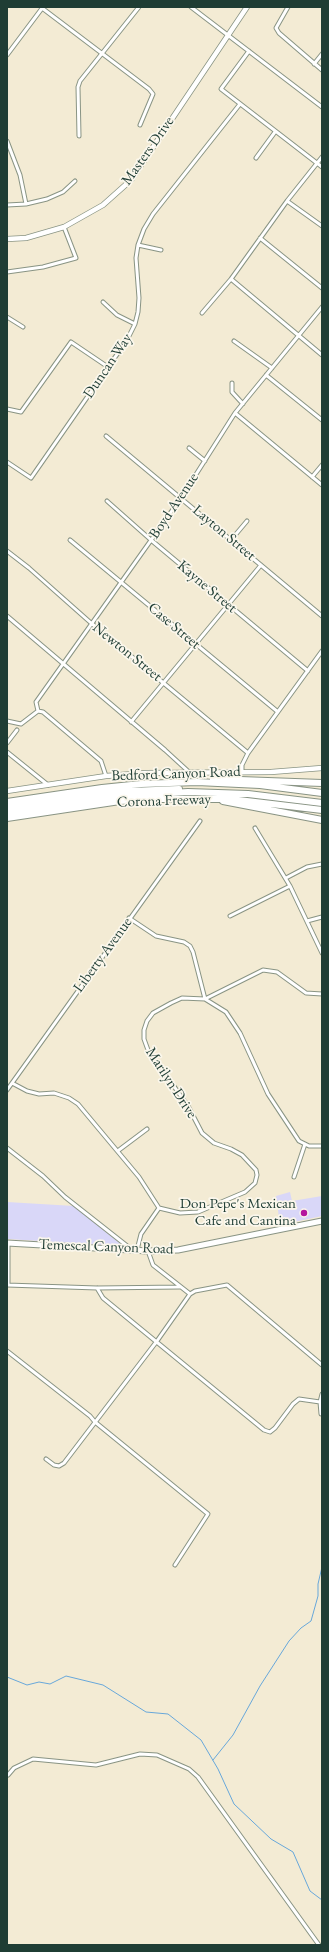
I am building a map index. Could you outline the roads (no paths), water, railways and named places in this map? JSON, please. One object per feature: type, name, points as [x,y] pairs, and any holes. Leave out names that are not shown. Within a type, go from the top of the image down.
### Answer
[{"type":"highway","points":[[204,782],[214,779],[322,783]]},
{"type":"highway","name":"Corona Freeway","points":[[7,802],[102,788],[141,784],[204,782],[260,786],[322,794]]},
{"type":"highway","points":[[7,807],[109,792],[152,789],[243,790],[322,799]]},
{"type":"highway","points":[[7,812],[119,796],[180,793],[248,794],[322,804]]},
{"type":"highway","points":[[216,799],[228,803],[322,820]]},
{"type":"highway","name":"Corona Freeway","points":[[7,818],[120,801],[216,799],[250,801],[322,810]]},
{"type":"highway","points":[[250,801],[270,799],[322,804]]},
{"type":"main road","name":"Masters Drive","points":[[7,239],[26,238],[64,227],[103,205],[131,180],[247,7]]},
{"type":"main road","name":"Bedford Canyon Road","points":[[7,791],[106,776],[146,773],[293,771],[322,768]]},
{"type":"main road","name":"Temescal Canyon Road","points":[[8,1243],[148,1251],[197,1247],[322,1221]]},
{"type":"street","points":[[7,55],[42,7],[101,54],[149,89],[153,94],[140,125]]},
{"type":"street","points":[[79,136],[78,87],[80,81],[139,7]]},
{"type":"street","points":[[191,7],[322,107]]},
{"type":"street","points":[[288,7],[276,28],[278,33],[322,70]]},
{"type":"street","points":[[249,51],[221,89],[322,167]]},
{"type":"street","points":[[314,64],[322,54]]},
{"type":"street","name":"Duncan Way","points":[[7,462],[31,478],[127,340],[135,324],[139,298],[136,258],[138,245],[144,229],[153,214],[240,104]]},
{"type":"street","points":[[256,158],[275,132]]},
{"type":"street","points":[[7,141],[20,175],[26,204]]},
{"type":"street","points":[[202,313],[231,279],[287,201],[322,157]]},
{"type":"street","points":[[7,205],[26,204],[47,199],[63,192],[75,181]]},
{"type":"street","points":[[287,201],[322,226]]},
{"type":"street","points":[[7,272],[43,267],[76,258],[64,227]]},
{"type":"street","points":[[260,238],[322,288]]},
{"type":"street","points":[[138,245],[161,250]]},
{"type":"street","points":[[231,279],[322,355]]},
{"type":"street","points":[[103,302],[117,315],[135,324]]},
{"type":"street","name":"Boyd Avenue","points":[[38,711],[36,702],[181,498],[235,413],[322,307]]},
{"type":"street","points":[[7,317],[24,327]]},
{"type":"street","points":[[234,341],[272,368]]},
{"type":"street","points":[[7,409],[21,412],[71,342],[108,367]]},
{"type":"street","points":[[266,375],[322,420]]},
{"type":"street","points":[[232,383],[232,392],[242,404]]},
{"type":"street","points":[[235,413],[322,485]]},
{"type":"street","name":"Layton Street","points":[[106,436],[322,616]]},
{"type":"street","points":[[189,448],[205,460]]},
{"type":"street","points":[[312,477],[322,465]]},
{"type":"street","name":"Kayne Street","points":[[107,501],[151,540],[308,671]]},
{"type":"street","points":[[231,540],[247,521]]},
{"type":"street","name":"Case Street","points":[[70,540],[278,712]]},
{"type":"street","name":"Newton Street","points":[[7,551],[29,568],[91,623],[248,753]]},
{"type":"street","points":[[132,722],[262,566]]},
{"type":"street","points":[[7,616],[64,663],[189,772]]},
{"type":"street","points":[[242,772],[242,765],[248,753],[322,651]]},
{"type":"street","points":[[7,721],[21,724],[38,711],[43,712],[101,762],[106,776]]},
{"type":"street","points":[[7,743],[17,730]]},
{"type":"street","points":[[7,752],[48,785]]},
{"type":"street","name":"Liberty Avenue","points":[[7,1090],[200,821]]},
{"type":"street","points":[[255,828],[286,878],[322,953]]},
{"type":"street","points":[[286,878],[307,867],[322,864]]},
{"type":"street","points":[[230,916],[290,886]]},
{"type":"street","points":[[307,921],[322,917]]},
{"type":"street","points":[[129,918],[156,936],[184,942],[190,946],[195,959],[205,999],[216,1005],[233,1021],[268,1094],[300,1141],[309,1146],[322,1146]]},
{"type":"street","points":[[205,999],[263,970],[277,972],[306,993],[322,994]]},
{"type":"street","name":"Marilyn Drive","points":[[159,1208],[180,1213],[195,1213],[245,1192],[255,1183],[256,1170],[252,1164],[242,1155],[214,1143],[202,1133],[188,1106],[148,1050],[144,1039],[144,1030],[147,1021],[153,1013],[182,998],[205,999]]},
{"type":"street","points":[[7,1148],[43,1176],[65,1197],[134,1250],[141,1234],[159,1208],[119,1150],[78,1104],[69,1098],[54,1093],[39,1094],[27,1091],[12,1083]]},
{"type":"street","points":[[119,1150],[147,1129]]},
{"type":"street","points":[[294,1177],[305,1144]]},
{"type":"street","points":[[8,1243],[8,1285],[97,1288],[180,1287]]},
{"type":"street","points":[[148,1251],[153,1265],[190,1294]]},
{"type":"street","points":[[46,1459],[54,1465],[59,1466],[64,1463],[157,1341],[190,1294],[195,1291],[226,1284],[322,1364]]},
{"type":"street","points":[[97,1288],[103,1298],[264,1430],[270,1432],[275,1428],[293,1404],[299,1399],[320,1402]]},
{"type":"street","points":[[7,1351],[90,1416],[95,1422],[208,1514],[175,1565]]},
{"type":"street","points":[[321,1414],[320,1402],[322,1394]]},
{"type":"street","points":[[8,1775],[14,1768],[33,1759],[100,1765],[132,1755],[149,1754],[172,1760],[189,1769],[198,1777],[319,1945]]},
{"type":"waterway","points":[[213,1760],[233,1735],[260,1686],[289,1641],[301,1628],[311,1621],[318,1596],[318,1584],[322,1567]]},
{"type":"waterway","points":[[7,1677],[27,1685],[39,1682],[50,1684],[66,1676],[103,1685],[146,1712],[168,1714],[201,1740],[218,1769],[234,1804],[271,1839],[293,1852],[310,1891],[322,1900]]},
{"type":"place","name":"Don Pepe's Mexican Cafe and Cantina","points":[[304,1213]]}]
